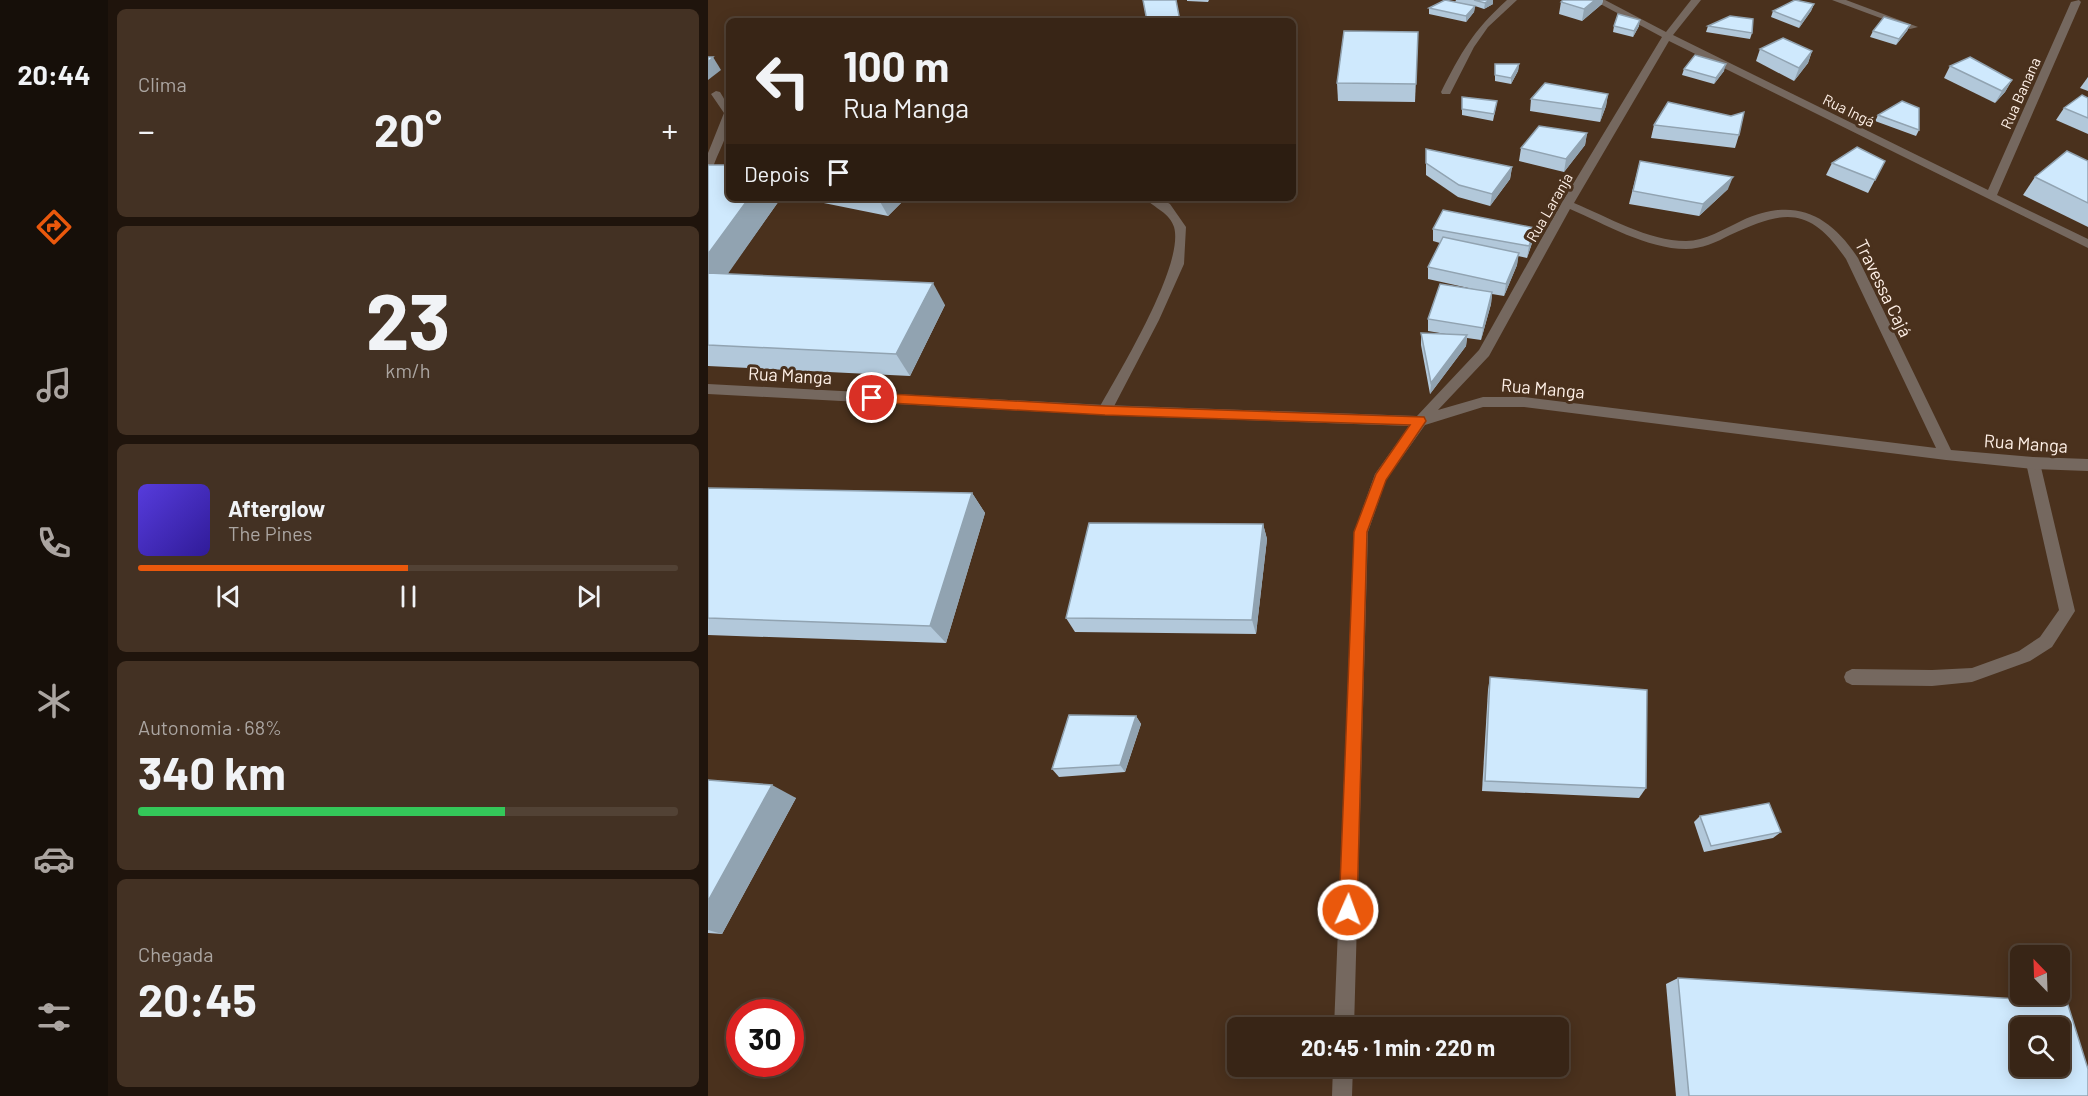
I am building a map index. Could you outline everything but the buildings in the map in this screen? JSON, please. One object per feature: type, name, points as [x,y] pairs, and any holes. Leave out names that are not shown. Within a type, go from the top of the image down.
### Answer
[{"type":"street","points":[[1446,92],[1469,46],[1485,24],[1512,0]]},
{"type":"street","name":"Rua Ingá","points":[[1598,0],[2088,244]]},
{"type":"street","name":"Rua Laranja","points":[[1344,1017],[1361,532],[1380,478],[1420,421],[1484,353],[1667,36],[1696,0]]},
{"type":"street","points":[[1837,0],[1913,27]]},
{"type":"street","points":[[2072,1],[2088,7]]},
{"type":"street","name":"Rua Banana","points":[[1991,196],[2072,1]]},
{"type":"street","points":[[716,94],[726,108]]},
{"type":"street","points":[[708,167],[726,120]]},
{"type":"street","points":[[1105,410],[1153,320],[1178,264],[1180,227],[1166,207],[1156,201]]},
{"type":"street","name":"Travessa Cajá","points":[[1568,204],[1660,240],[1687,245],[1710,240],[1778,211],[1796,212],[1817,220],[1838,236],[1852,258],[1946,455]]},
{"type":"street","name":"Rua Manga","points":[[708,389],[1105,410],[1420,421],[1483,402],[1524,402],[1946,455],[2033,463],[2088,465]]},
{"type":"street","points":[[1852,677],[1932,678],[1972,675],[2024,656],[2046,642],[2067,611],[2033,463]]},
{"type":"street","points":[[1342,1077],[1342,1096]]},
{"type":"route","points":[[872,398],[1105,410],[1420,421],[1380,478],[1361,532],[1348,910]]}]
